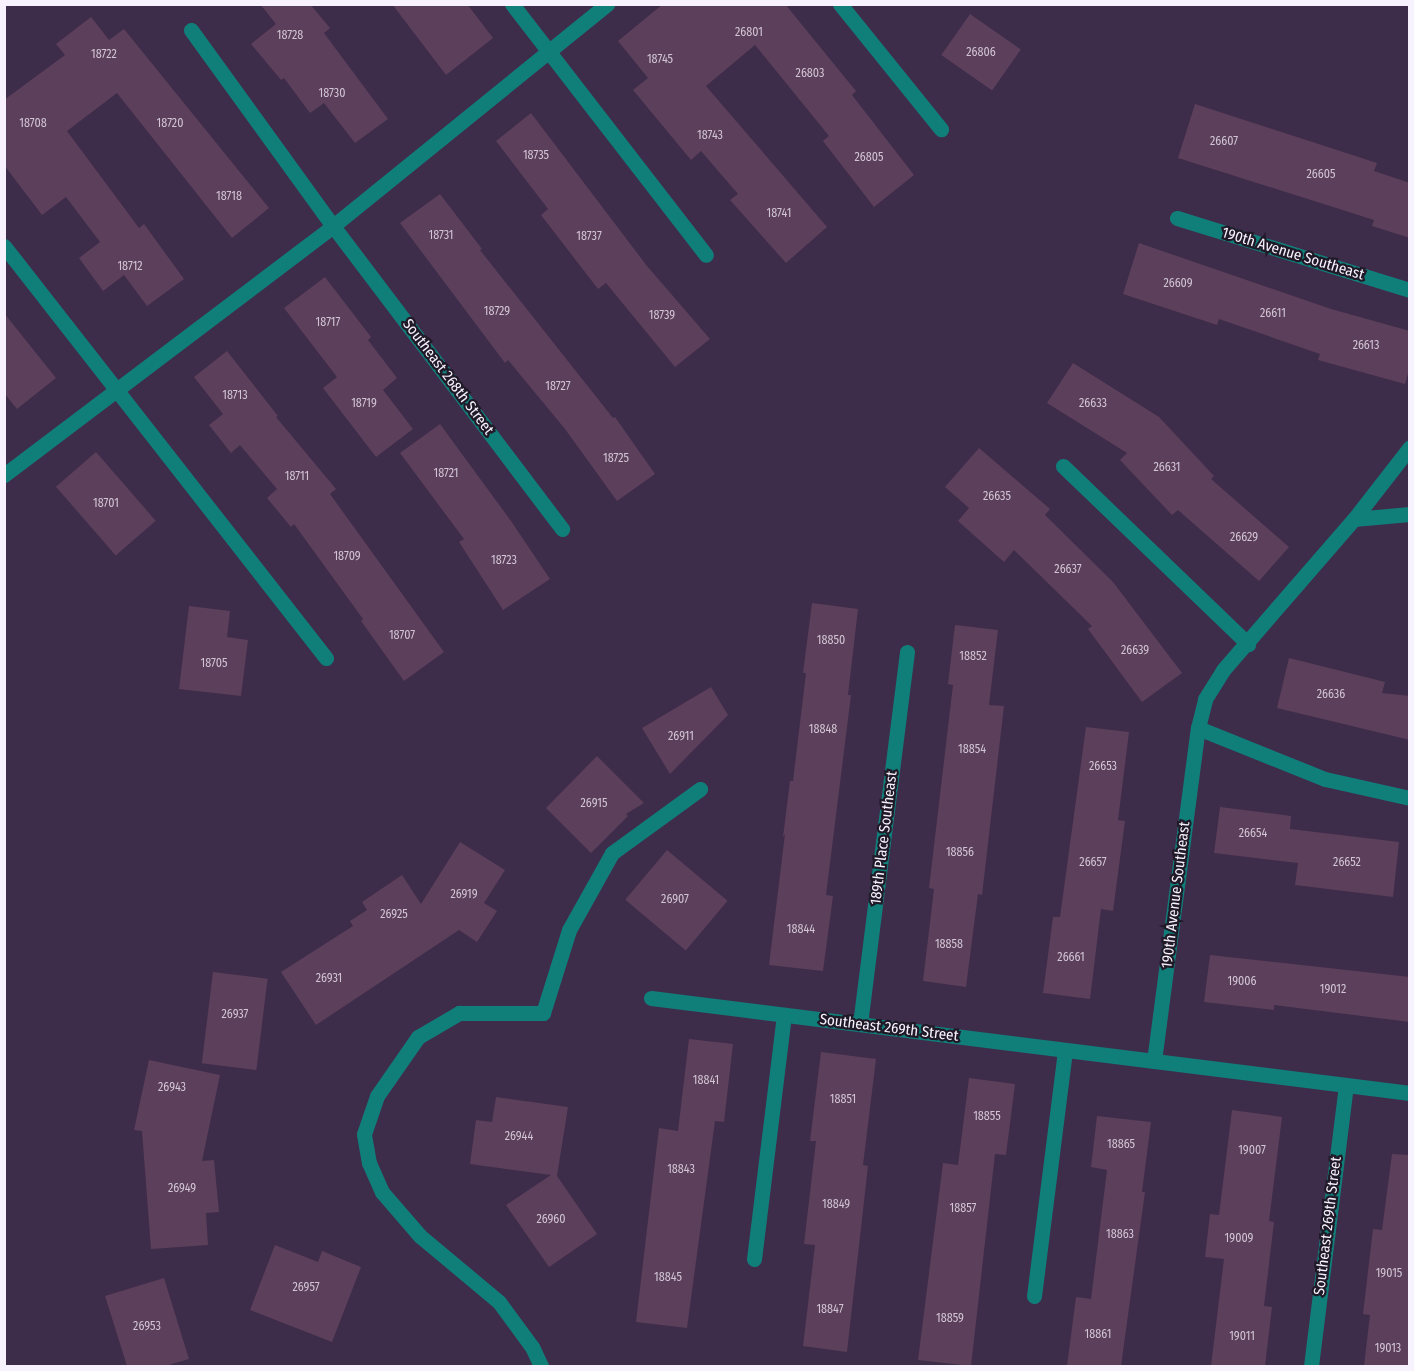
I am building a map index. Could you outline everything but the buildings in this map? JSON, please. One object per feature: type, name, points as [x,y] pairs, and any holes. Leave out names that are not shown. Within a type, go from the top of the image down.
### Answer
[{"type":"street","points":[[512,4],[706,255]]},
{"type":"street","points":[[4,475],[333,226],[607,4]]},
{"type":"street","points":[[840,4],[941,129]]},
{"type":"street","name":"Southeast 268th Street","points":[[191,30],[333,226],[562,529]]},
{"type":"street","name":"190th Avenue Southeast","points":[[1177,218],[1410,290]]},
{"type":"street","points":[[4,246],[326,658]]},
{"type":"street","name":"190th Avenue Southeast","points":[[1154,1061],[1198,728],[1204,699],[1223,670],[1248,644],[1354,519],[1410,447]]},
{"type":"street","points":[[1063,466],[1248,644]]},
{"type":"street","points":[[1354,519],[1410,514]]},
{"type":"street","name":"189th Place Southeast","points":[[860,1024],[907,652]]},
{"type":"street","points":[[1198,728],[1325,779],[1410,798]]},
{"type":"street","points":[[540,1366],[532,1347],[499,1302],[420,1236],[382,1192],[369,1163],[364,1134],[378,1096],[418,1037],[459,1013],[543,1012],[569,930],[612,853],[700,789]]},
{"type":"street","name":"Southeast 269th Street","points":[[651,998],[1410,1093]]},
{"type":"street","points":[[754,1259],[784,1015]]},
{"type":"street","points":[[1034,1296],[1065,1050]]},
{"type":"street","name":"Southeast 269th Street","points":[[1311,1366],[1346,1085]]}]
